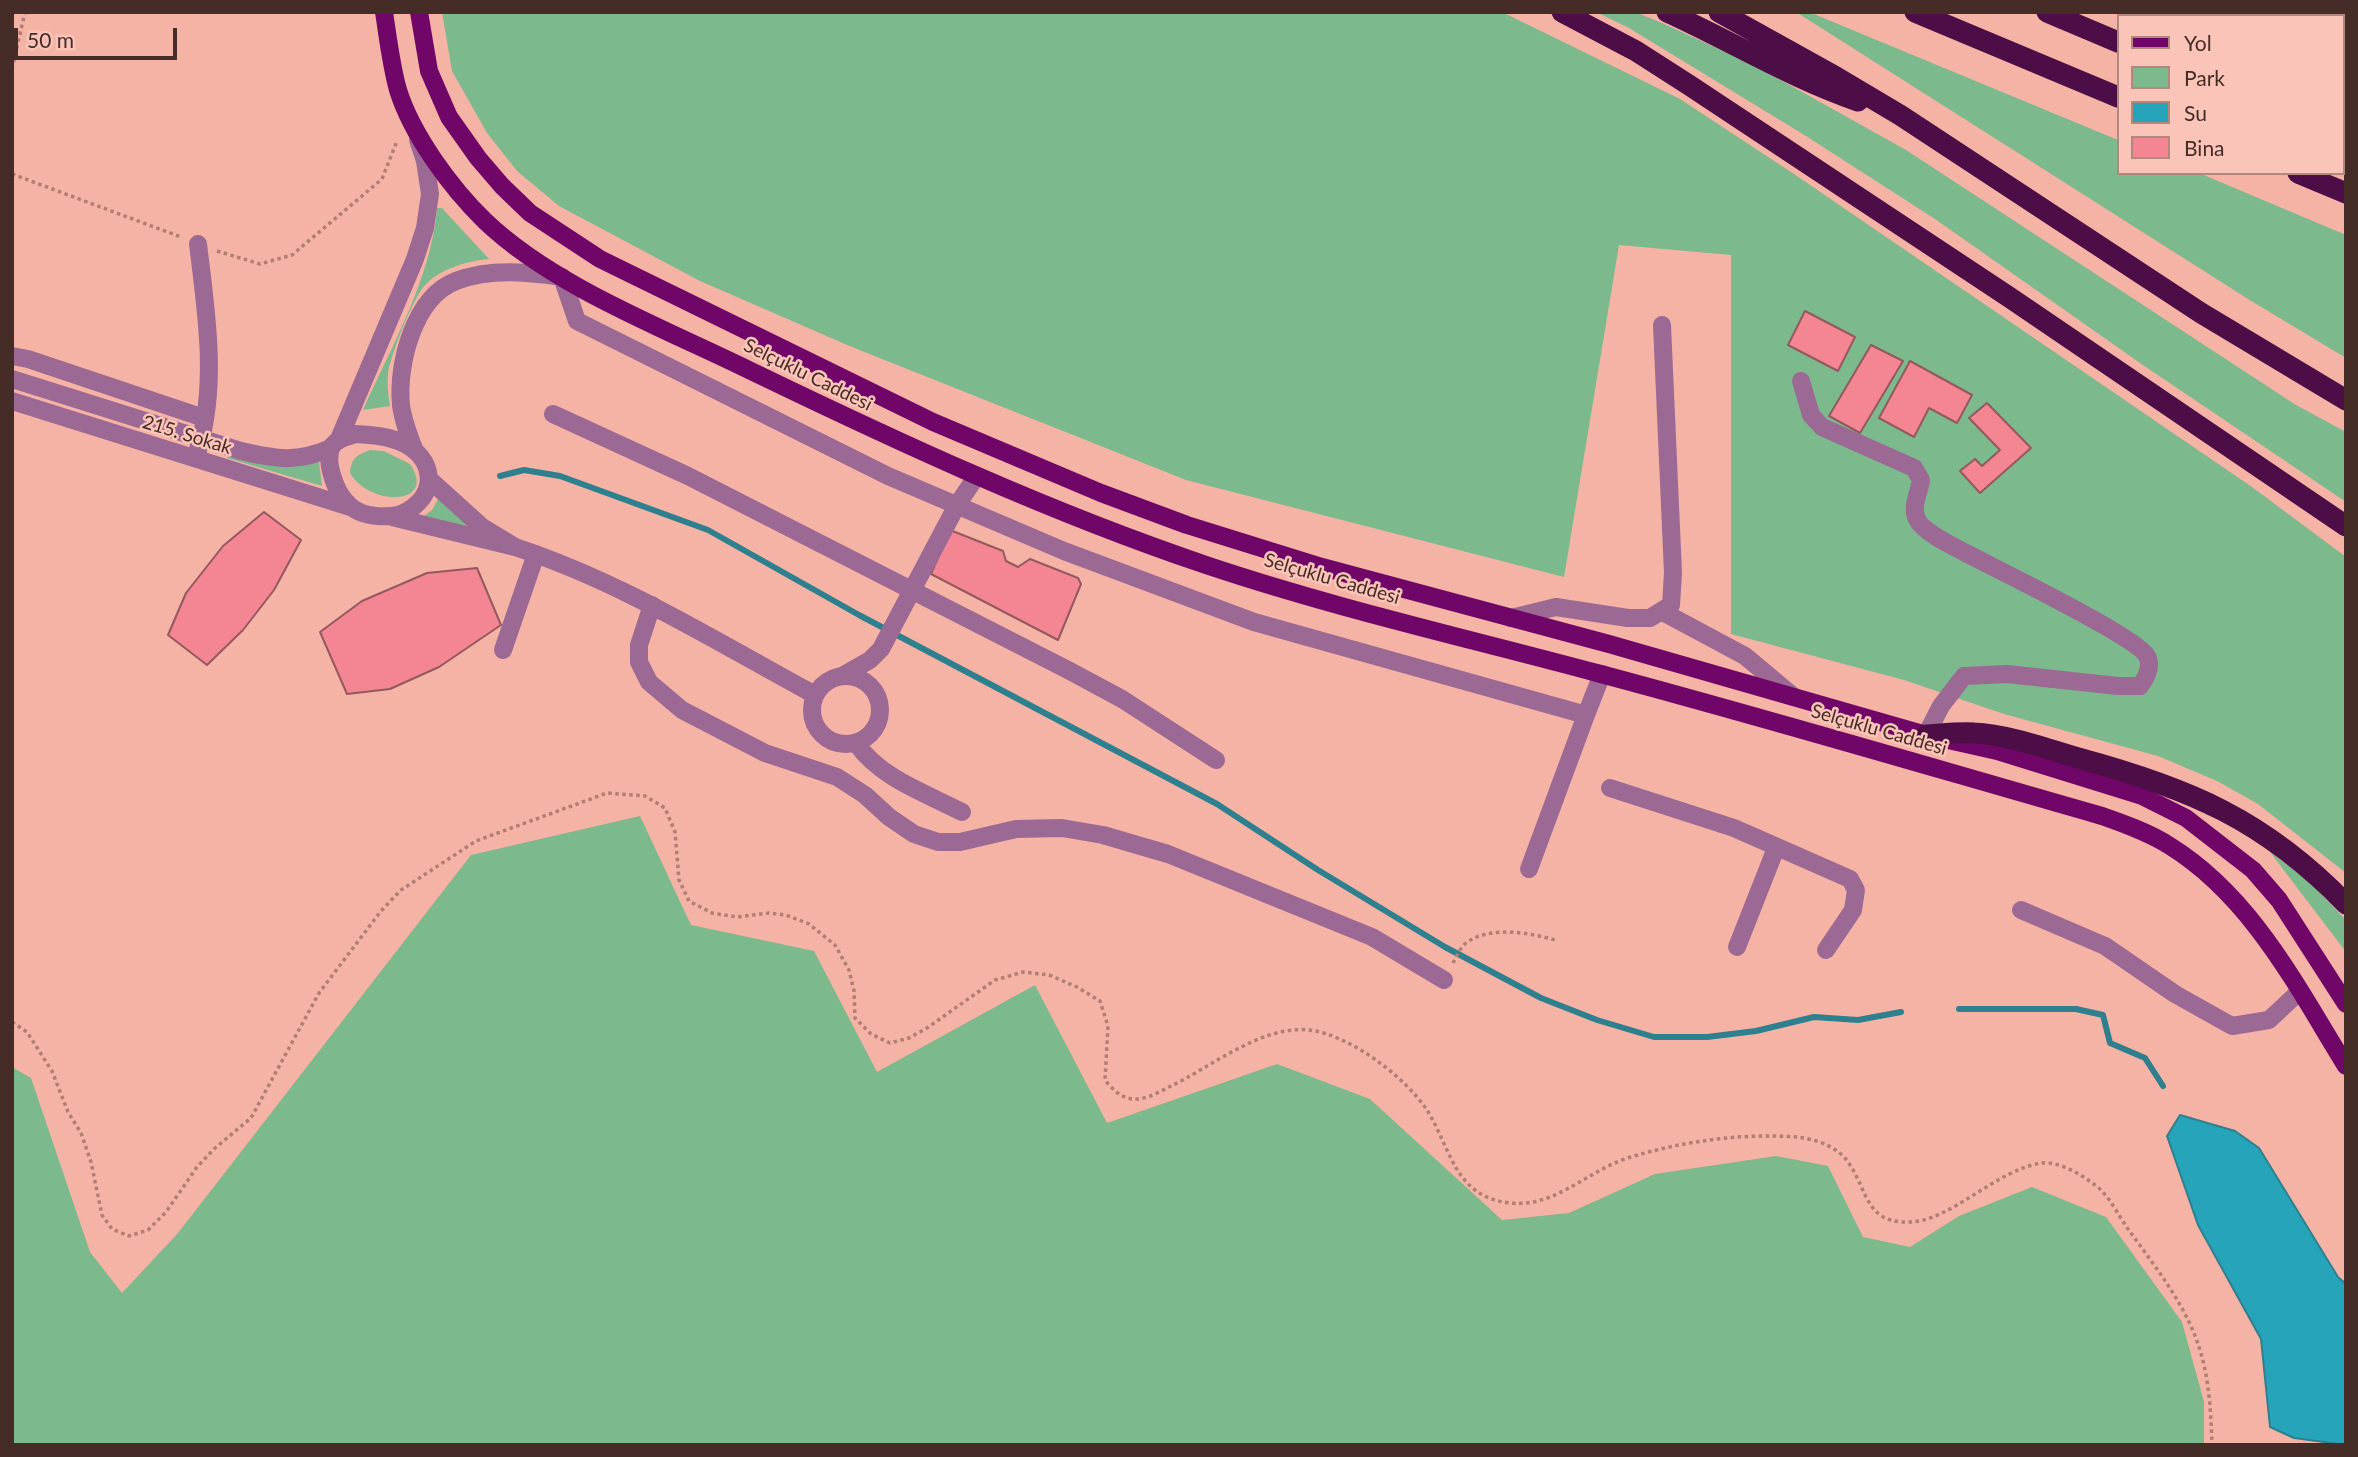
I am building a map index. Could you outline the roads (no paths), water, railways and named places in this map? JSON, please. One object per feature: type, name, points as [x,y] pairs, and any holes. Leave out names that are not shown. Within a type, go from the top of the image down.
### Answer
[{"type":"highway","points":[[1562,12],[1636,51],[1720,106],[2346,526]]},
{"type":"highway","points":[[1667,12],[1804,80],[1900,115]]},
{"type":"highway","points":[[1719,12],[1900,115],[2201,313],[2346,401]]},
{"type":"highway","points":[[1915,12],[2116,96]]},
{"type":"highway","points":[[2047,12],[2116,41]]},
{"type":"highway","points":[[2303,175],[2346,193]]},
{"type":"highway","points":[[1926,735],[1976,733],[2000,738],[2123,770],[2182,791],[2259,829],[2318,875],[2346,904]]},
{"type":"main road","name":"Selçuklu Caddesi","points":[[384,12],[399,94],[411,120],[450,182],[484,220],[522,251],[562,276],[633,314],[976,477],[1208,565],[1304,594],[1602,674],[2092,813],[2133,827],[2170,845],[2206,872],[2232,897],[2255,924],[2346,1066]]},
{"type":"main road","name":"Selçuklu Caddesi","points":[[419,12],[429,71],[449,117],[478,158],[530,213],[600,259],[933,422],[1101,493],[1187,525],[1255,547],[1926,735],[1997,751],[2142,796],[2186,818],[2253,870],[2279,900],[2346,1004]]},
{"type":"street","points":[[411,120],[425,161],[430,194],[425,228],[415,259],[329,462],[338,492],[350,507],[376,516],[392,517],[515,547],[593,576],[652,605],[815,695]]},
{"type":"street","points":[[195,460],[204,418],[209,344],[198,244]]},
{"type":"street","points":[[515,547],[473,520],[430,480],[425,464],[415,451],[405,426],[401,405],[401,381],[408,345],[428,300],[438,290],[457,281],[486,273],[520,271],[562,276],[577,321],[888,476],[1064,551],[1254,622],[1586,715]]},
{"type":"street","points":[[1511,618],[1556,607],[1628,618],[1650,618],[1671,605],[1673,573],[1662,325]]},
{"type":"street","points":[[12,356],[204,418]]},
{"type":"street","name":"215. Sokak","points":[[12,379],[276,459],[314,455],[335,444]]},
{"type":"street","points":[[1801,381],[1811,415],[1822,427],[1914,468],[1920,480],[1913,511],[1919,524],[1949,544],[2116,632],[2146,653],[2149,663],[2146,678],[2140,686],[2007,674],[1964,676],[1941,706],[1926,735]]},
{"type":"street","name":"215. Sokak","points":[[12,401],[350,507]]},
{"type":"street","points":[[553,414],[688,476],[1122,699],[1216,760]]},
{"type":"street","points":[[335,444],[355,434],[378,435],[402,443],[415,451]]},
{"type":"street","points":[[842,676],[864,681],[879,699],[881,710],[874,730],[856,743],[835,742],[825,737],[817,728],[812,706],[815,695],[831,679],[842,676],[870,660],[881,649],[957,505],[976,477]]},
{"type":"street","points":[[392,517],[418,504],[427,493],[430,480]]},
{"type":"street","points":[[503,650],[536,554]]},
{"type":"street","points":[[652,605],[639,645],[639,662],[649,682],[682,710],[765,753],[837,777],[865,794],[889,817],[914,834],[938,842],[960,842],[1016,829],[1062,828],[1102,835],[1168,854],[1371,937],[1444,980]]},
{"type":"street","points":[[1661,611],[1745,656],[1794,697]]},
{"type":"street","points":[[1529,869],[1602,674]]},
{"type":"street","points":[[856,743],[866,757],[882,771],[962,813]]},
{"type":"street","points":[[1610,788],[1734,828],[1850,879],[1856,890],[1853,909],[1826,950]]},
{"type":"street","points":[[1737,947],[1776,848]]},
{"type":"street","points":[[2021,911],[2105,946],[2175,995],[2232,1026],[2269,1020],[2300,992]]},
{"type":"water","points":[[2180,1115],[2235,1131],[2259,1148],[2338,1277],[2346,1284],[2346,1445],[2294,1438],[2270,1427],[2261,1339],[2198,1225],[2167,1136]]},
{"type":"waterway","points":[[500,476],[524,470],[560,476],[708,530],[859,615],[1217,804],[1318,870],[1445,947],[1541,998],[1597,1020],[1654,1037],[1707,1037],[1756,1031],[1814,1017],[1858,1020],[1901,1012]]},
{"type":"waterway","points":[[1959,1009],[2076,1009],[2103,1015],[2110,1043],[2145,1058],[2163,1086]]}]
